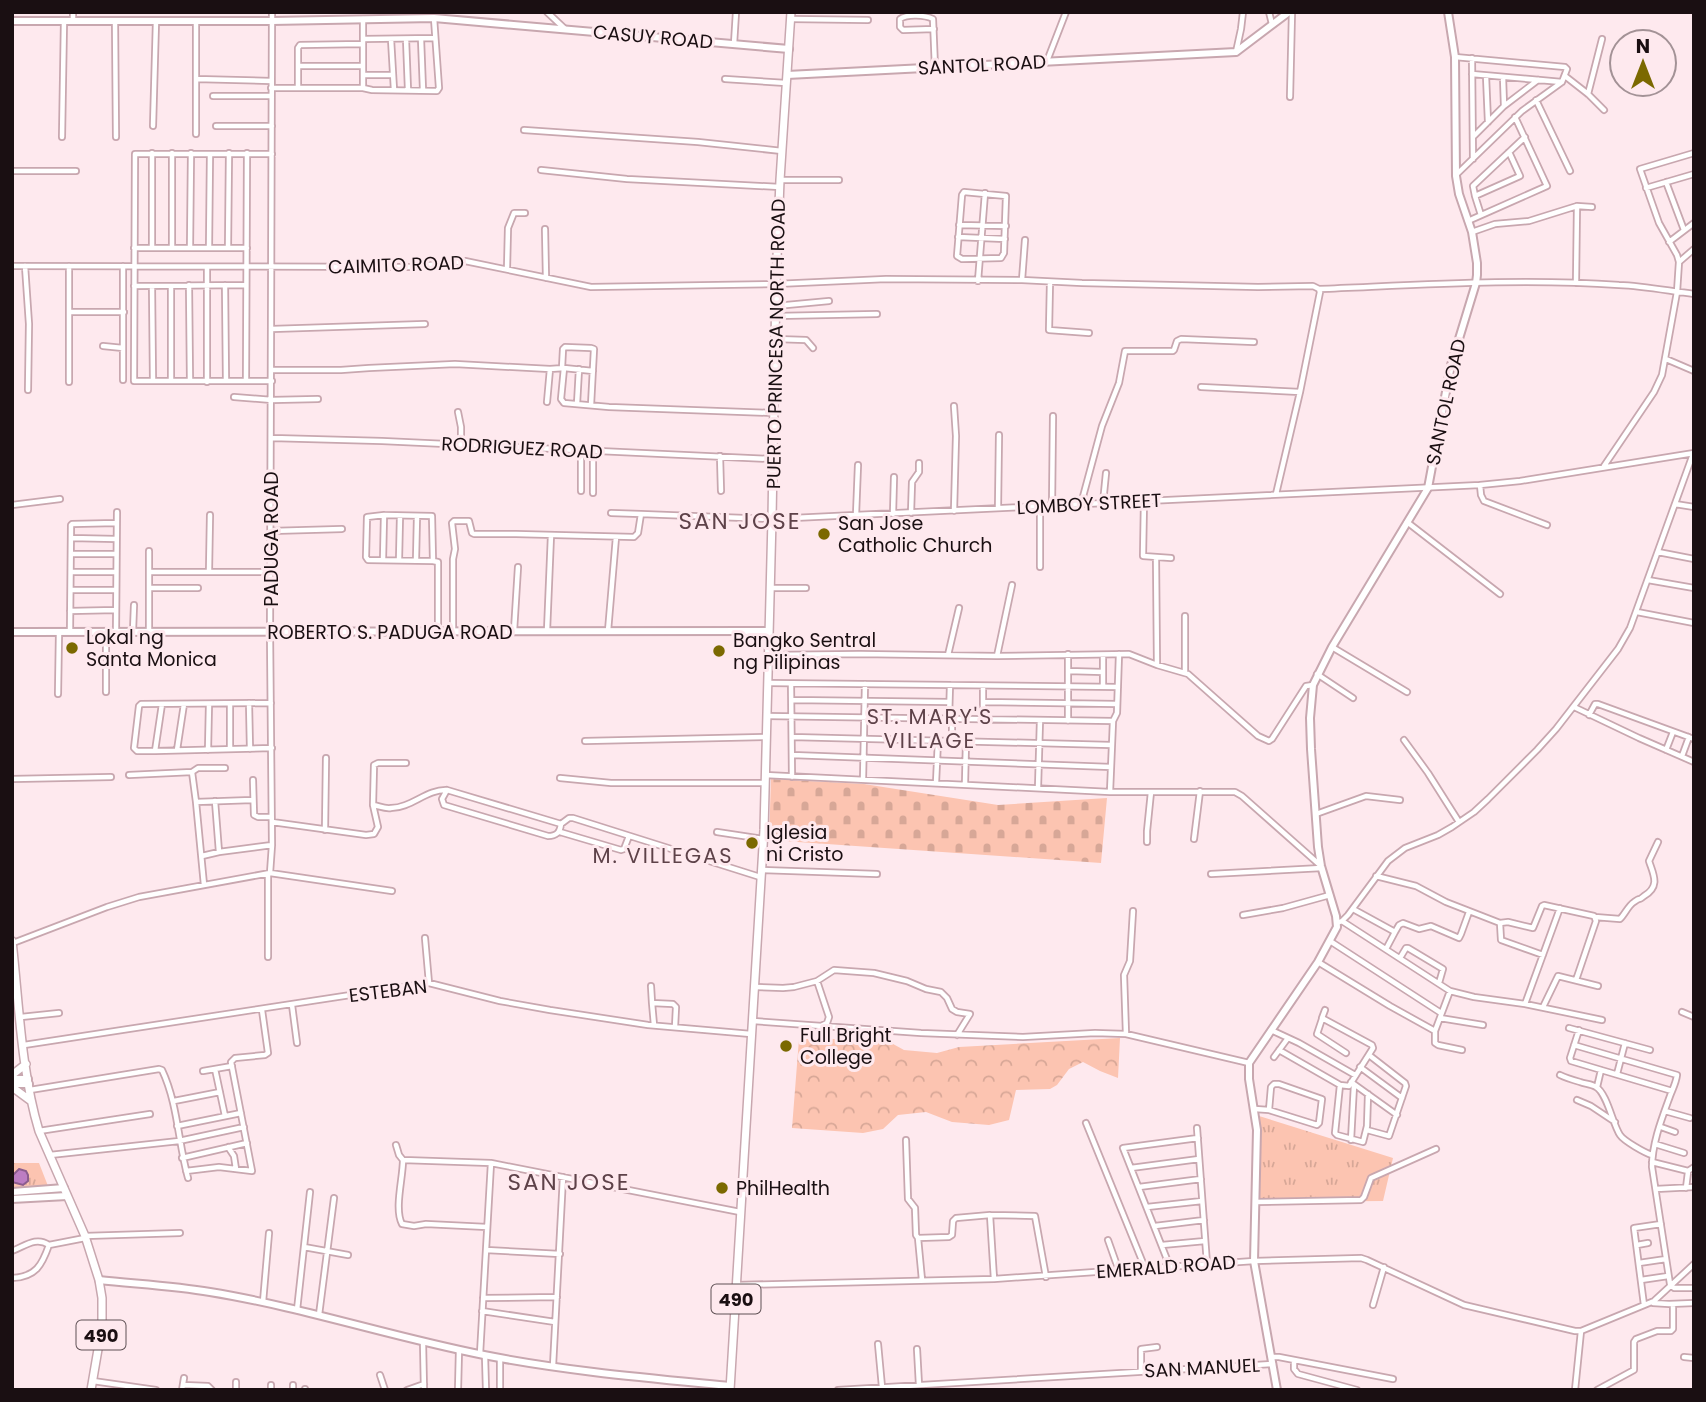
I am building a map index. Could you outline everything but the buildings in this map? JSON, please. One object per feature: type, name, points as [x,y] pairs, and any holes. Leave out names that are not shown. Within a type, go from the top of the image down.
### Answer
[{"type":"main road","name":"PUERTO PRINCESA NORTH ROAD","points":[[730,1388],[763,839],[776,284],[790,16]]},
{"type":"main road","name":"490","points":[[12,942],[16,1001],[39,1130],[85,1237],[99,1280],[102,1326],[92,1385]]},
{"type":"main road","points":[[26,1064],[12,1081],[32,1102]]},
{"type":"street","points":[[73,12],[73,21]]},
{"type":"street","name":"PADUGA ROAD","points":[[268,957],[272,845],[272,12]]},
{"type":"street","points":[[547,12],[565,29]]},
{"type":"street","points":[[734,44],[736,12]]},
{"type":"street","points":[[1046,62],[1066,12]]},
{"type":"street","points":[[1236,52],[1243,12]]},
{"type":"street","points":[[1269,12],[1273,25]]},
{"type":"street","points":[[1236,52],[1291,12]]},
{"type":"street","points":[[1290,97],[1291,12]]},
{"type":"street","name":"SANTOL ROAD","points":[[1448,12],[1455,57],[1456,176],[1472,232],[1477,263],[1476,283],[1451,365],[1428,488],[1520,481],[1693,453]]},
{"type":"street","name":"CASUY ROAD","points":[[12,20],[272,21],[363,19],[400,15],[789,49]]},
{"type":"street","points":[[790,16],[868,20]]},
{"type":"street","points":[[934,29],[902,29],[900,19],[903,16],[930,17],[933,20],[934,29],[934,68]]},
{"type":"street","points":[[271,88],[437,91],[435,18]]},
{"type":"street","points":[[363,19],[363,88]]},
{"type":"street","points":[[62,137],[64,21]]},
{"type":"street","points":[[115,21],[116,138]]},
{"type":"street","points":[[153,126],[156,21]]},
{"type":"street","points":[[195,134],[196,21]]},
{"type":"street","points":[[298,87],[300,45],[435,38]]},
{"type":"street","points":[[391,39],[394,90]]},
{"type":"street","points":[[406,39],[408,90]]},
{"type":"street","points":[[421,39],[423,90]]},
{"type":"street","points":[[1588,94],[1602,39]]},
{"type":"street","name":"SANTOL ROAD","points":[[787,75],[1236,52]]},
{"type":"street","points":[[1455,57],[1567,69],[1562,82],[1515,117],[1456,176]]},
{"type":"street","points":[[1472,58],[1473,159]]},
{"type":"street","points":[[298,65],[363,65]]},
{"type":"street","points":[[1472,74],[1562,82]]},
{"type":"street","points":[[363,75],[393,75]]},
{"type":"street","points":[[1486,76],[1488,122]]},
{"type":"street","points":[[1565,76],[1604,110]]},
{"type":"street","points":[[1503,77],[1504,107]]},
{"type":"street","points":[[196,79],[271,81]]},
{"type":"street","points":[[725,79],[786,84]]},
{"type":"street","points":[[1473,137],[1504,107],[1538,80]]},
{"type":"street","points":[[214,96],[271,96]]},
{"type":"street","points":[[1536,100],[1570,171]]},
{"type":"street","points":[[1468,221],[1547,186],[1515,117]]},
{"type":"street","points":[[216,126],[272,126]]},
{"type":"street","points":[[524,130],[698,142],[782,151]]},
{"type":"street","points":[[1481,215],[1473,186],[1525,137]]},
{"type":"street","points":[[1475,197],[1520,176],[1509,152]]},
{"type":"street","points":[[272,154],[136,153],[133,266],[134,381],[272,381]]},
{"type":"street","points":[[152,153],[152,248]]},
{"type":"street","points":[[172,153],[172,248]]},
{"type":"street","points":[[190,248],[191,153]]},
{"type":"street","points":[[209,248],[210,153]]},
{"type":"street","points":[[228,248],[229,153]]},
{"type":"street","points":[[246,381],[247,153]]},
{"type":"street","points":[[1604,467],[1658,384],[1666,359],[1677,292],[1677,255],[1659,223],[1640,168],[1694,153]]},
{"type":"street","points":[[541,170],[627,178],[780,184],[839,180]]},
{"type":"street","points":[[12,171],[76,171]]},
{"type":"street","points":[[1646,188],[1693,176]]},
{"type":"street","points":[[1666,182],[1684,230]]},
{"type":"street","points":[[962,193],[1006,196],[1004,253],[1001,258],[959,258],[959,225],[962,193]]},
{"type":"street","points":[[978,281],[985,193]]},
{"type":"street","points":[[1472,232],[1489,225],[1523,222],[1577,206],[1592,206]]},
{"type":"street","points":[[1576,284],[1577,206]]},
{"type":"street","points":[[507,270],[508,226],[514,213],[525,213]]},
{"type":"street","points":[[1670,243],[1694,223]]},
{"type":"street","points":[[959,225],[1006,226]]},
{"type":"street","points":[[545,229],[546,278]]},
{"type":"street","points":[[958,237],[1005,239]]},
{"type":"street","points":[[1022,280],[1025,240]]},
{"type":"street","points":[[134,248],[247,248]]},
{"type":"street","points":[[1679,262],[1694,249]]},
{"type":"street","name":"CAIMITO ROAD","points":[[12,266],[411,267],[465,261],[591,287],[886,279],[1313,286],[1319,289],[1476,283],[1576,284],[1644,286],[1694,294]]},
{"type":"street","points":[[25,266],[29,324],[28,390]]},
{"type":"street","points":[[69,266],[69,382]]},
{"type":"street","points":[[123,266],[123,380]]},
{"type":"street","points":[[207,267],[207,382]]},
{"type":"street","points":[[1050,282],[1049,330],[1089,333]]},
{"type":"street","points":[[189,285],[190,381]]},
{"type":"street","points":[[225,285],[226,381]]},
{"type":"street","points":[[134,286],[246,285]]},
{"type":"street","points":[[152,286],[153,380]]},
{"type":"street","points":[[171,286],[171,381]]},
{"type":"street","points":[[1276,494],[1300,392],[1319,289]]},
{"type":"street","points":[[776,306],[829,301]]},
{"type":"street","points":[[69,312],[124,312]]},
{"type":"street","points":[[775,316],[877,314]]},
{"type":"street","points":[[272,329],[425,324]]},
{"type":"street","points":[[775,339],[806,340],[813,348]]},
{"type":"street","points":[[1081,504],[1102,426],[1119,383],[1125,351],[1173,351],[1177,341],[1181,339],[1254,342]]},
{"type":"street","points":[[103,346],[123,348]]},
{"type":"street","points":[[591,405],[594,350],[565,347],[561,401],[564,402],[591,405],[773,413]]},
{"type":"street","points":[[1666,359],[1694,371]]},
{"type":"street","points":[[272,370],[446,365],[593,371]]},
{"type":"street","points":[[123,368],[134,371]]},
{"type":"street","points":[[547,402],[550,369]]},
{"type":"street","points":[[577,404],[579,369]]},
{"type":"street","points":[[1202,387],[1300,392]]},
{"type":"street","points":[[234,397],[318,399]]},
{"type":"street","points":[[954,406],[954,510]]},
{"type":"street","points":[[458,412],[461,445]]},
{"type":"street","points":[[1052,506],[1053,416]]},
{"type":"street","points":[[998,508],[999,435]]},
{"type":"street","name":"RODRIGUEZ ROAD","points":[[272,438],[772,458]]},
{"type":"street","points":[[581,450],[581,491]]},
{"type":"street","points":[[593,451],[593,493]]},
{"type":"street","points":[[1277,1390],[1254,1261],[1257,1130],[1249,1063],[1318,962],[1340,922],[1395,854],[1438,835],[1474,812],[1537,750],[1574,707],[1626,636],[1693,453]]},
{"type":"street","points":[[720,456],[721,491]]},
{"type":"street","points":[[911,513],[912,482],[919,472],[919,463]]},
{"type":"street","points":[[856,515],[858,466]]},
{"type":"street","points":[[1103,503],[1106,473]]},
{"type":"street","points":[[893,514],[894,477]]},
{"type":"street","points":[[1480,485],[1484,501],[1547,525]]},
{"type":"street","points":[[1428,488],[1312,685],[1310,719],[1315,814],[1321,867],[1330,895],[1340,922],[1450,991],[1602,1020]]},
{"type":"street","name":"LOMBOY STREET","points":[[611,513],[772,519],[1428,488]]},
{"type":"street","points":[[12,505],[60,499]]},
{"type":"street","points":[[1144,501],[1143,554],[1171,558]]},
{"type":"street","points":[[1675,504],[1694,507]]},
{"type":"street","points":[[1040,506],[1040,567]]},
{"type":"street","points":[[116,632],[117,512]]},
{"type":"street","points":[[453,631],[454,521],[470,522],[474,534],[634,537],[637,535],[640,514]]},
{"type":"street","points":[[209,571],[210,515]]},
{"type":"street","points":[[433,561],[431,515],[370,515],[367,518],[367,559],[383,560],[416,560],[433,561],[437,561],[439,564],[438,631]]},
{"type":"street","points":[[383,560],[384,515]]},
{"type":"street","points":[[400,515],[400,560]]},
{"type":"street","points":[[416,560],[417,515]]},
{"type":"street","points":[[1407,522],[1500,594]]},
{"type":"street","points":[[70,633],[71,525],[116,523]]},
{"type":"street","points":[[271,531],[342,529]]},
{"type":"street","points":[[547,631],[551,535]]},
{"type":"street","points":[[608,631],[616,537]]},
{"type":"street","points":[[71,538],[116,539]]},
{"type":"street","points":[[149,551],[149,632]]},
{"type":"street","points":[[1658,552],[1694,559]]},
{"type":"street","points":[[71,554],[116,554]]},
{"type":"street","points":[[1156,557],[1157,665]]},
{"type":"street","points":[[514,631],[518,567]]},
{"type":"street","points":[[71,572],[116,572]]},
{"type":"street","points":[[149,572],[271,572]]},
{"type":"street","points":[[1648,580],[1694,588]]},
{"type":"street","points":[[997,656],[1012,585]]},
{"type":"street","points":[[149,588],[198,588]]},
{"type":"street","points":[[770,588],[806,588]]},
{"type":"street","points":[[71,590],[116,590]]},
{"type":"street","points":[[133,632],[134,605]]},
{"type":"street","points":[[948,655],[959,608]]},
{"type":"street","points":[[70,611],[116,610]]},
{"type":"street","points":[[1637,612],[1694,622]]},
{"type":"street","points":[[1185,617],[1185,673]]},
{"type":"street","name":"ROBERTO S. PADUGA ROAD","points":[[12,632],[768,631]]},
{"type":"street","points":[[106,632],[106,692]]},
{"type":"street","points":[[58,694],[59,633]]},
{"type":"street","points":[[1332,648],[1407,692]]},
{"type":"street","points":[[1068,654],[1068,721]]},
{"type":"street","points":[[1103,654],[1103,687]]},
{"type":"street","points":[[1110,792],[1119,654]]},
{"type":"street","points":[[768,655],[1132,655],[1194,678],[1258,736],[1269,741],[1306,686],[1312,685]]},
{"type":"street","points":[[1068,671],[1103,672]]},
{"type":"street","points":[[1317,674],[1353,698]]},
{"type":"street","points":[[768,683],[1118,687]]},
{"type":"street","points":[[791,684],[792,777]]},
{"type":"street","points":[[863,780],[865,684]]},
{"type":"street","points":[[950,685],[952,741]]},
{"type":"street","points":[[983,686],[983,719]]},
{"type":"street","points":[[792,700],[949,702]]},
{"type":"street","points":[[983,702],[1117,704]]},
{"type":"street","points":[[249,703],[250,749]]},
{"type":"street","points":[[271,703],[142,704],[139,706],[134,749],[155,751],[272,748]]},
{"type":"street","points":[[155,751],[162,704]]},
{"type":"street","points":[[177,750],[184,704]]},
{"type":"street","points":[[230,704],[230,749]]},
{"type":"street","points":[[1589,715],[1598,704],[1691,738],[1682,756]]},
{"type":"street","points":[[208,750],[209,705]]},
{"type":"street","points":[[1574,707],[1694,762]]},
{"type":"street","points":[[766,716],[1113,721]]},
{"type":"street","points":[[1038,788],[1040,720]]},
{"type":"street","points":[[1666,750],[1673,732]]},
{"type":"street","points":[[585,741],[766,737]]},
{"type":"street","points":[[792,737],[1111,746]]},
{"type":"street","points":[[936,783],[938,740]]},
{"type":"street","points":[[1404,740],[1459,822]]},
{"type":"street","points":[[965,784],[966,741]]},
{"type":"street","points":[[792,755],[1111,767]]},
{"type":"street","points":[[325,830],[326,758]]},
{"type":"street","points":[[253,780],[252,800],[255,816],[366,835],[374,834],[378,827],[373,804],[374,765],[406,763]]},
{"type":"street","points":[[129,775],[225,768]]},
{"type":"street","points":[[192,772],[204,885]]},
{"type":"street","points":[[12,779],[111,777]]},
{"type":"street","points":[[560,779],[611,783],[792,777],[1110,792],[1228,791],[1242,796],[1321,867]]},
{"type":"street","points":[[373,804],[396,808],[436,791],[447,790],[561,824]]},
{"type":"street","points":[[447,790],[442,799],[444,805],[548,836],[560,832],[621,850],[624,849],[629,836]]},
{"type":"street","points":[[1194,839],[1200,791]]},
{"type":"street","points":[[1147,842],[1152,792]]},
{"type":"street","points":[[1315,814],[1366,796],[1400,800]]},
{"type":"street","points":[[196,802],[252,800]]},
{"type":"street","points":[[215,801],[219,852]]},
{"type":"street","points":[[560,832],[561,824],[572,818],[761,874],[877,874]]},
{"type":"street","points":[[717,832],[763,839]]},
{"type":"street","points":[[1376,876],[1416,886],[1446,902],[1500,923],[1508,922],[1532,928],[1543,905],[1595,917],[1619,919],[1631,905],[1649,892],[1655,880],[1649,861],[1658,842]]},
{"type":"street","points":[[202,856],[272,845]]},
{"type":"street","points":[[1211,874],[1321,867]]},
{"type":"street","points":[[12,942],[107,906],[139,897],[269,874],[392,891]]},
{"type":"street","points":[[1243,915],[1283,908],[1330,895]]},
{"type":"street","points":[[1525,1004],[1560,908]]},
{"type":"street","points":[[1353,909],[1395,932]]},
{"type":"street","points":[[1126,1034],[1124,975],[1130,957],[1133,911]]},
{"type":"street","points":[[1386,949],[1399,925],[1403,923],[1419,929],[1431,926],[1459,938],[1469,912]]},
{"type":"street","points":[[1576,980],[1596,921],[1595,917]]},
{"type":"street","points":[[1500,923],[1502,940],[1543,955]]},
{"type":"street","points":[[425,938],[429,983]]},
{"type":"street","points":[[1331,941],[1440,1015],[1483,1025]]},
{"type":"street","points":[[1400,958],[1407,947],[1443,968],[1439,983]]},
{"type":"street","points":[[1318,962],[1435,1031]]},
{"type":"street","points":[[754,987],[783,988],[817,981],[834,970],[874,973],[908,981],[941,992],[952,1009],[970,1014],[957,1035]]},
{"type":"street","points":[[1543,1007],[1558,976],[1598,986]]},
{"type":"street","points":[[817,981],[829,1017],[827,1023],[820,1026]]},
{"type":"street","name":"ESTEBAN","points":[[23,1045],[429,983],[500,1001],[550,1010],[654,1025],[751,1034]]},
{"type":"street","points":[[651,986],[654,1025]]},
{"type":"street","points":[[1450,991],[1435,1031],[1436,1044],[1462,1050]]},
{"type":"street","points":[[652,1003],[674,1004],[676,1027]]},
{"type":"street","points":[[292,1005],[297,1043]]},
{"type":"street","points":[[186,1171],[219,1167],[253,1170],[232,1060],[268,1053],[262,1010]]},
{"type":"street","points":[[1325,1010],[1317,1034],[1346,1053]]},
{"type":"street","points":[[1682,1012],[1694,1017]]},
{"type":"street","points":[[20,1017],[59,1013]]},
{"type":"street","points":[[1322,1018],[1373,1048],[1352,1083],[1351,1140]]},
{"type":"street","points":[[752,1021],[957,1035],[1023,1037],[1126,1034],[1249,1063]]},
{"type":"street","points":[[1569,1028],[1650,1050]]},
{"type":"street","points":[[1271,1030],[1355,1075]]},
{"type":"street","points":[[1579,1030],[1570,1060],[1672,1091]]},
{"type":"street","points":[[1274,1057],[1288,1038]]},
{"type":"street","points":[[1617,1074],[1625,1043]]},
{"type":"street","points":[[1574,1045],[1678,1076],[1652,1159],[1670,1286]]},
{"type":"street","points":[[1279,1050],[1340,1085],[1347,1087],[1352,1083]]},
{"type":"street","points":[[1367,1130],[1389,1136],[1406,1086],[1369,1055]]},
{"type":"street","points":[[203,1071],[232,1066]]},
{"type":"street","points":[[1360,1067],[1402,1098]]},
{"type":"street","points":[[12,1081],[29,1084],[159,1069],[163,1071],[174,1101],[179,1141],[188,1178]]},
{"type":"street","points":[[215,1069],[225,1116]]},
{"type":"street","points":[[1597,1087],[1601,1070]]},
{"type":"street","points":[[1560,1075],[1597,1087],[1624,1140],[1652,1159],[1688,1171]]},
{"type":"street","points":[[1352,1083],[1397,1115]]},
{"type":"street","points":[[1255,1109],[1269,1110],[1317,1125],[1322,1099],[1274,1084],[1271,1087],[1269,1110]]},
{"type":"street","points":[[1340,1085],[1335,1133],[1351,1140],[1363,1142],[1367,1130],[1368,1094]]},
{"type":"street","points":[[174,1101],[220,1093]]},
{"type":"street","points":[[1577,1100],[1615,1122]]},
{"type":"street","points":[[1665,1111],[1690,1118]]},
{"type":"street","points":[[177,1126],[241,1113]]},
{"type":"street","points":[[39,1130],[150,1114]]},
{"type":"street","points":[[1086,1123],[1145,1269]]},
{"type":"street","points":[[50,1155],[179,1141],[244,1127]]},
{"type":"street","points":[[1661,1127],[1675,1132]]},
{"type":"street","points":[[1196,1128],[1207,1264]]},
{"type":"street","points":[[1170,1267],[1123,1149],[1198,1138]]},
{"type":"street","points":[[906,1140],[908,1199],[915,1208],[922,1280]]},
{"type":"street","points":[[182,1157],[247,1143]]},
{"type":"street","points":[[1655,1144],[1684,1153]]},
{"type":"street","points":[[396,1145],[403,1160],[399,1219],[402,1224],[488,1227]]},
{"type":"street","points":[[228,1147],[234,1156],[236,1169]]},
{"type":"street","points":[[1256,1202],[1361,1200],[1371,1178],[1436,1149]]},
{"type":"street","points":[[1130,1168],[1199,1159]]},
{"type":"street","points":[[403,1160],[491,1163],[740,1212]]},
{"type":"street","points":[[486,1390],[482,1311],[491,1163]]},
{"type":"street","points":[[1686,1188],[1688,1171],[1694,1167]]},
{"type":"street","points":[[553,1367],[563,1177]]},
{"type":"street","points":[[1139,1187],[1201,1179]]},
{"type":"street","points":[[1656,1189],[1694,1187]]},
{"type":"street","points":[[12,1192],[66,1192]]},
{"type":"street","points":[[12,1199],[66,1192]]},
{"type":"street","points":[[297,1311],[310,1192]]},
{"type":"street","points":[[319,1316],[334,1198]]},
{"type":"street","points":[[1147,1207],[1202,1201]]},
{"type":"street","points":[[918,1238],[949,1237],[952,1235],[956,1218],[990,1215],[1035,1216],[1046,1277]]},
{"type":"street","points":[[990,1215],[994,1279]]},
{"type":"street","points":[[1155,1226],[1204,1220]]},
{"type":"street","points":[[1644,1305],[1634,1228],[1661,1224]]},
{"type":"street","points":[[12,1251],[28,1243],[42,1241],[50,1245],[85,1237],[180,1233]]},
{"type":"street","points":[[263,1303],[269,1233]]},
{"type":"street","points":[[1108,1240],[1119,1271]]},
{"type":"street","points":[[1162,1245],[1205,1241]]},
{"type":"street","points":[[1637,1245],[1648,1243]]},
{"type":"street","points":[[12,1278],[19,1278],[34,1271],[43,1263],[50,1245]]},
{"type":"street","points":[[304,1247],[348,1255]]},
{"type":"street","points":[[486,1250],[560,1254]]},
{"type":"street","name":"EMERALD ROAD","points":[[737,1285],[1046,1277],[1254,1261],[1361,1258],[1464,1305],[1581,1332]]},
{"type":"street","points":[[1639,1263],[1666,1259]]},
{"type":"street","points":[[1650,1303],[1694,1264]]},
{"type":"street","points":[[1373,1306],[1384,1267]]},
{"type":"street","points":[[1684,1273],[1694,1273]]},
{"type":"street","points":[[1641,1280],[1668,1276]]},
{"type":"street","points":[[99,1280],[210,1292],[500,1358],[702,1387],[730,1388]]},
{"type":"street","points":[[1670,1286],[1694,1288]]},
{"type":"street","points":[[483,1298],[557,1297]]},
{"type":"street","points":[[1575,1390],[1581,1332],[1650,1303],[1694,1303]]},
{"type":"street","points":[[1597,1390],[1634,1370],[1636,1339],[1657,1331],[1673,1329],[1672,1304]]},
{"type":"street","points":[[482,1311],[555,1322]]},
{"type":"street","points":[[407,1390],[424,1387],[423,1341]]},
{"type":"street","points":[[878,1344],[882,1387]]},
{"type":"street","points":[[1141,1371],[1141,1349],[1157,1347]]},
{"type":"street","points":[[458,1390],[459,1349]]},
{"type":"street","points":[[917,1349],[919,1385]]},
{"type":"street","name":"SAN MANUEL","points":[[838,1390],[1141,1371],[1273,1361],[1279,1357],[1393,1379]]},
{"type":"street","points":[[1684,1357],[1694,1357]]},
{"type":"street","points":[[500,1358],[500,1390]]},
{"type":"street","points":[[1294,1360],[1294,1369],[1298,1374],[1357,1390]]},
{"type":"street","points":[[380,1375],[386,1390]]},
{"type":"street","points":[[184,1378],[183,1387],[206,1386],[212,1390]]},
{"type":"street","points":[[236,1382],[236,1390]]},
{"type":"street","points":[[92,1385],[155,1390]]},
{"type":"green space","points":[[771,779],[864,784],[998,805],[1107,798],[1101,863],[769,840]]},
{"type":"green space","points":[[1120,1038],[1118,1078],[1083,1062],[1069,1069],[1057,1085],[1050,1089],[1016,1090],[1009,1120],[989,1125],[952,1122],[926,1112],[898,1115],[883,1129],[863,1133],[792,1128],[799,1039],[884,1039],[904,1050],[937,1053],[959,1047]]},
{"type":"green space","points":[[1259,1116],[1393,1158],[1383,1201],[1259,1202]]},
{"type":"green space","points":[[12,1163],[39,1163],[48,1186],[12,1188]]},
{"type":"water","points":[[19,1169],[26,1171],[28,1175],[28,1181],[23,1185],[12,1182],[12,1176]]},
{"type":"place","name":"San Jose Catholic Church","points":[[824,534]]},
{"type":"place","name":"Lokal ng Santa Monica","points":[[72,648]]},
{"type":"place","name":"Bangko Sentral ng Pilipinas","points":[[719,651]]},
{"type":"place","name":"Iglesia ni Cristo","points":[[752,843]]},
{"type":"place","name":"Full Bright College","points":[[786,1046]]},
{"type":"place","name":"PhilHealth","points":[[722,1188]]},
{"type":"district","name":"SAN JOSE","points":[[740,521]]},
{"type":"district","name":"ST. MARY'S VILLAGE","points":[[930,728]]},
{"type":"district","name":"M. VILLEGAS","points":[[663,855]]},
{"type":"district","name":"SAN JOSE","points":[[569,1182]]}]
